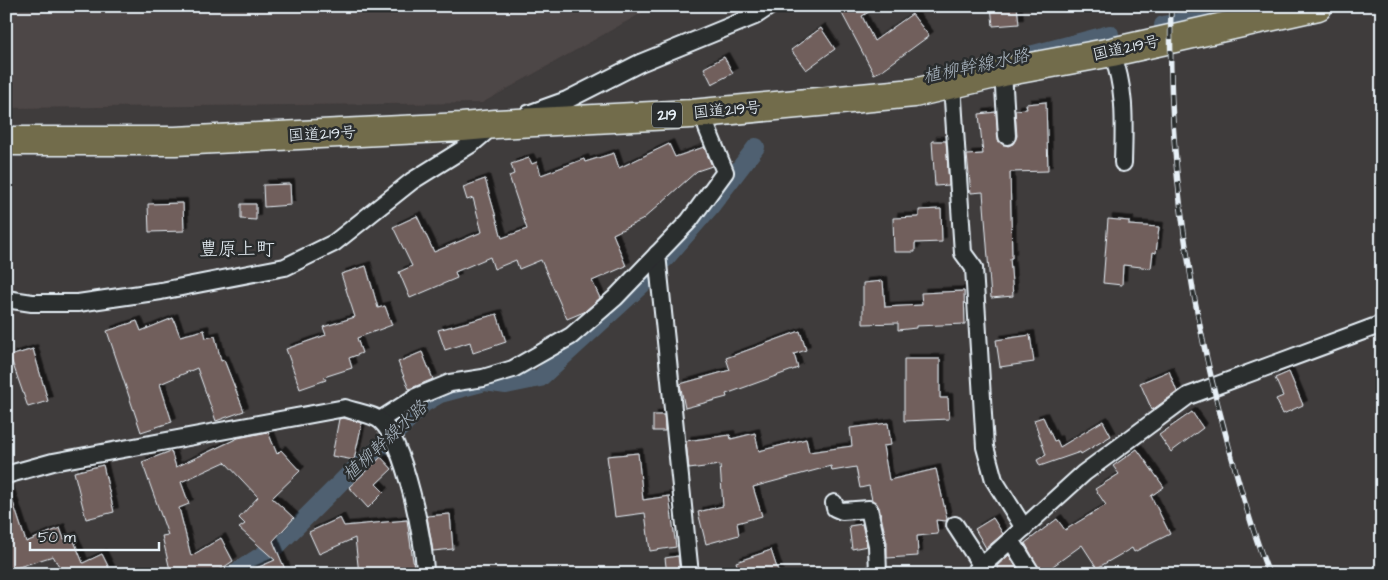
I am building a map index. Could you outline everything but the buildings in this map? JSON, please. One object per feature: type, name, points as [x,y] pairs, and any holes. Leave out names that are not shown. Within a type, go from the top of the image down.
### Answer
[{"type":"highway","name":"国道219号","points":[[6,141],[176,141],[462,128],[496,124],[705,112],[914,93],[1003,72],[1112,52],[1318,6]]},
{"type":"street","points":[[6,299],[32,303],[78,303],[190,286],[285,267],[334,243],[412,181],[473,142],[496,124],[559,103],[640,63],[755,16],[770,6]]},
{"type":"street","points":[[1112,52],[1119,72],[1125,107],[1123,163]]},
{"type":"street","points":[[1003,72],[1007,136]]},
{"type":"street","points":[[952,84],[963,253],[974,268],[985,447],[994,480],[1024,528]]},
{"type":"street","points":[[380,420],[416,397],[450,383],[483,378],[513,369],[571,336],[615,298],[689,221],[724,172],[707,128],[705,112]]},
{"type":"street","points":[[657,254],[690,574]]},
{"type":"street","points":[[955,525],[977,570],[1084,473],[1188,396],[1382,324]]},
{"type":"street","points":[[6,475],[53,462],[345,408],[380,420],[393,436],[406,470],[424,574]]},
{"type":"street","points":[[834,503],[835,508],[842,511],[869,509],[877,545],[878,574]]},
{"type":"street","points":[[1012,540],[1032,574]]},
{"type":"shaded area","points":[[6,6],[654,6],[482,103],[6,108]]},
{"type":"waterway","points":[[1163,25],[1234,11]]},
{"type":"waterway","name":"植柳幹線水路","points":[[1026,56],[1110,34]]},
{"type":"waterway","name":"植柳幹線水路","points":[[665,259],[711,206],[756,147]]},
{"type":"waterway","name":"植柳幹線水路","points":[[233,574],[278,545],[348,475],[385,444],[423,404],[440,394],[485,382],[506,385],[540,378],[648,279]]},
{"type":"railway","points":[[1171,6],[1173,118],[1177,173],[1192,284],[1202,339],[1229,447],[1252,527],[1269,574]]},
{"type":"district","name":"豊原上町","points":[[237,249]]}]
